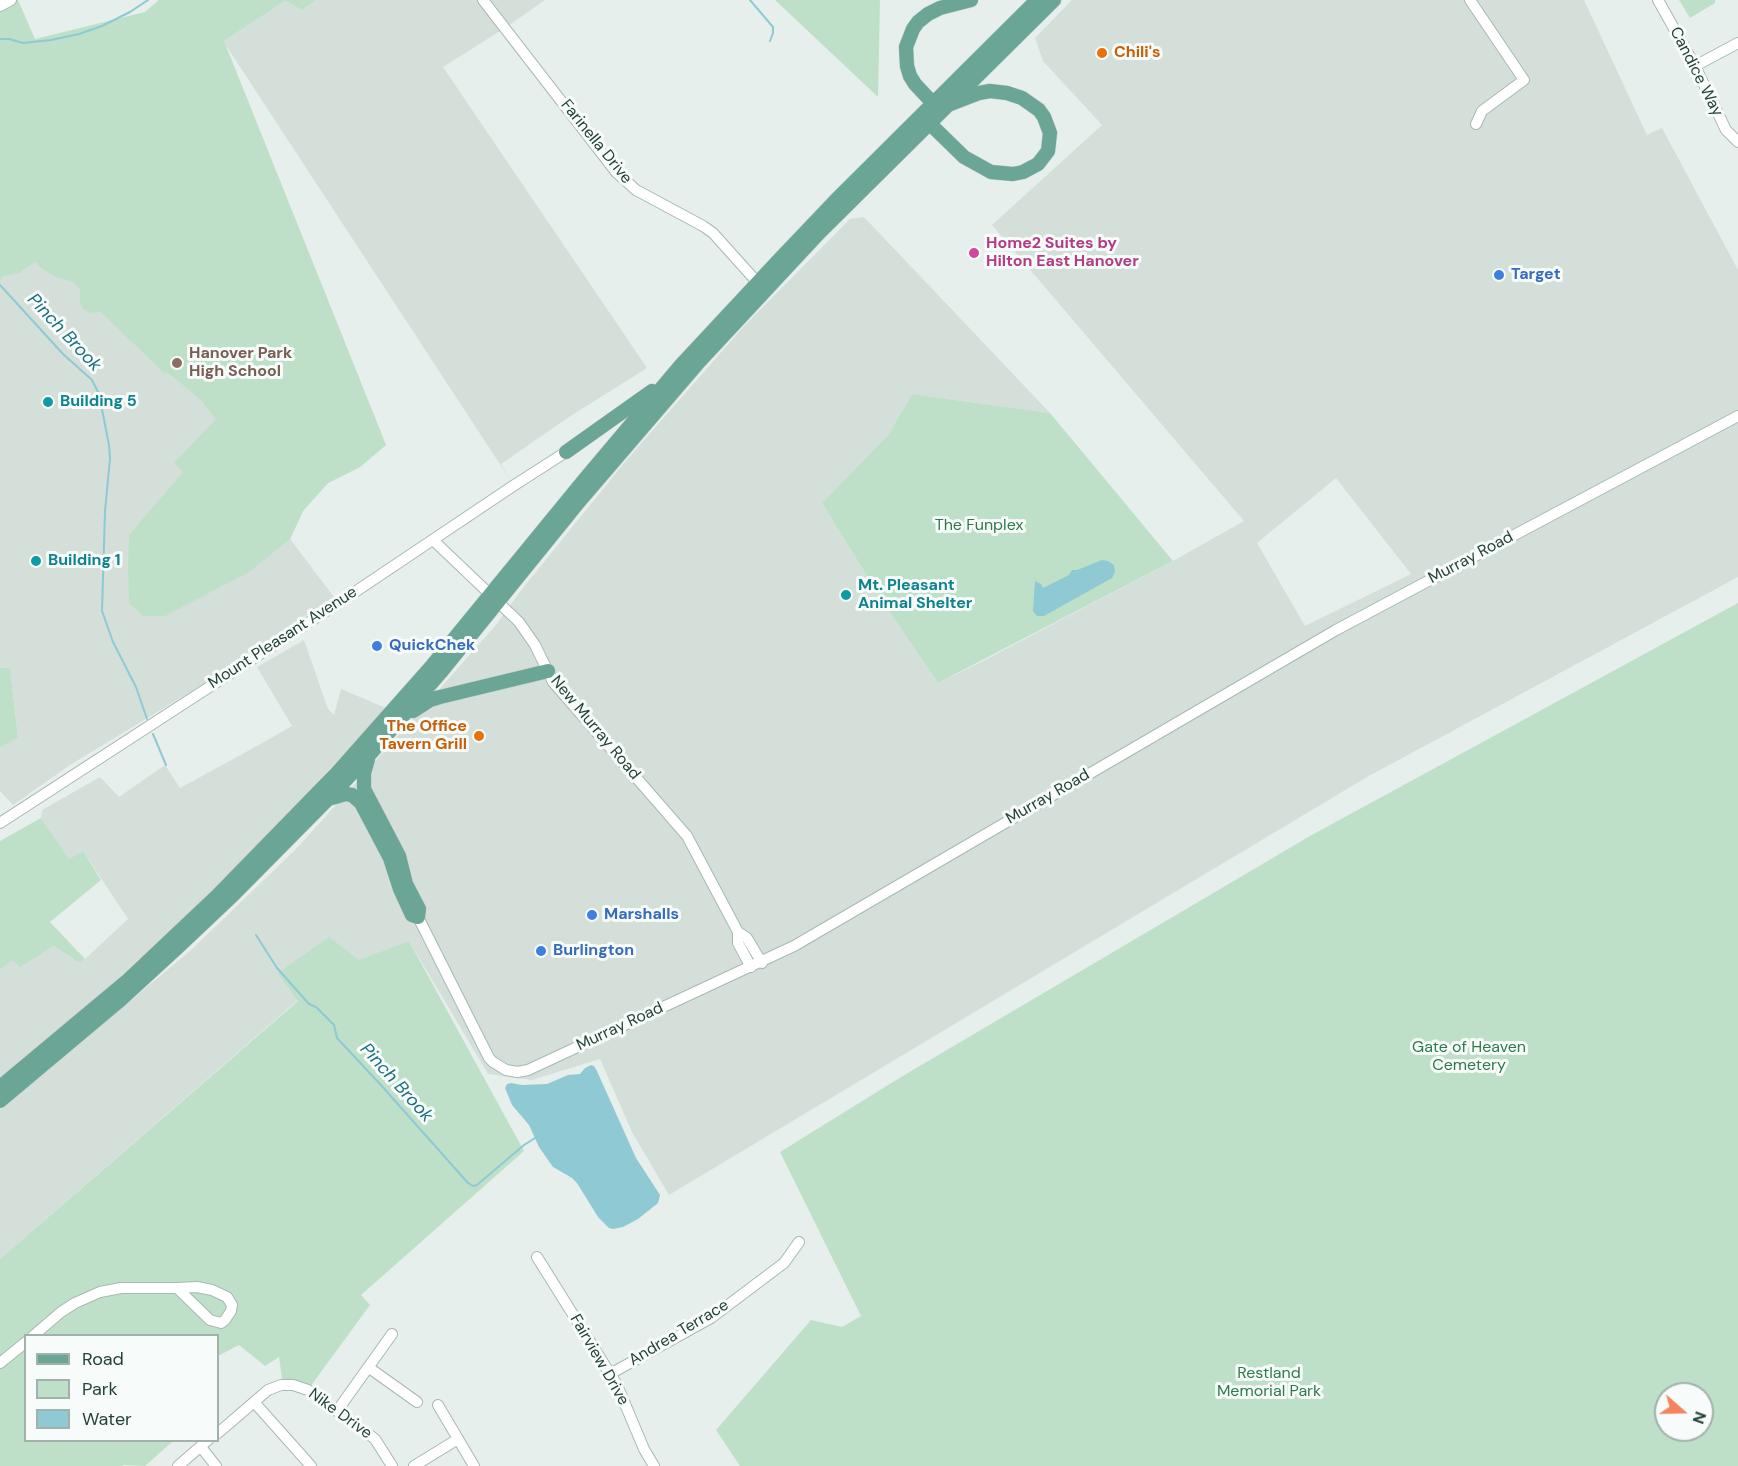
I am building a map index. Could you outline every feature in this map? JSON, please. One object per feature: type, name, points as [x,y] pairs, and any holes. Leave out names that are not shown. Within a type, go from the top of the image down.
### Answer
[{"type":"main road","points":[[971,0],[940,8],[928,14],[918,22],[909,37],[905,56],[910,76],[919,89],[938,105],[948,105],[1054,0]]},
{"type":"main road","points":[[0,1088],[128,980],[254,860],[383,724],[698,363],[925,119],[934,102],[1037,0]]},
{"type":"main road","points":[[0,1101],[61,1051],[170,955],[328,799],[393,728],[585,479],[673,376],[757,282],[817,220],[925,119],[969,96],[990,91],[1007,93],[1022,98],[1038,110],[1048,126],[1050,141],[1048,151],[1038,164],[1023,172],[1013,174],[991,172],[964,157],[925,119]]},
{"type":"main road","points":[[566,452],[673,376]]},
{"type":"main road","points":[[393,728],[430,700],[548,671]]},
{"type":"main road","points":[[328,799],[346,794],[352,795],[361,803],[390,858],[400,889],[412,915],[418,917],[419,909],[406,884],[399,855],[364,789],[364,773],[371,753]]},
{"type":"street","points":[[0,6],[11,0]]},
{"type":"street","name":"Farinella Drive","points":[[483,0],[616,172],[636,190],[713,233],[757,282]]},
{"type":"street","points":[[1470,0],[1524,80],[1482,111],[1476,124]]},
{"type":"street","name":"Candice Way","points":[[1658,0],[1695,66],[1726,130],[1738,142]]},
{"type":"street","points":[[1695,66],[1738,43]]},
{"type":"street","name":"Murray Road","points":[[418,917],[489,1058],[501,1068],[512,1072],[528,1070],[794,946],[1336,630],[1738,416]]},
{"type":"street","name":"Mount Pleasant Avenue","points":[[0,823],[566,452]]},
{"type":"street","name":"New Murray Road","points":[[433,540],[524,628],[553,682],[687,837],[700,857],[738,932],[747,938],[756,965]]},
{"type":"street","name":"Andrea Terrace","points":[[610,1374],[711,1318],[784,1263],[799,1242]]},
{"type":"street","name":"Fairview Drive","points":[[537,1257],[624,1399],[644,1449],[654,1466]]},
{"type":"street","points":[[34,1334],[75,1303],[100,1292],[121,1288],[197,1287],[222,1293],[230,1300],[229,1316],[221,1323],[210,1320],[177,1288]]},
{"type":"street","points":[[337,1411],[392,1334]]},
{"type":"street","points":[[0,1363],[24,1344]]},
{"type":"street","points":[[368,1367],[417,1402]]},
{"type":"street","name":"Nike Drive","points":[[219,1432],[268,1390],[293,1385],[308,1390],[375,1439],[392,1466]]},
{"type":"street","points":[[254,1402],[311,1466]]},
{"type":"street","points":[[438,1405],[474,1466]]},
{"type":"street","points":[[414,1466],[458,1439]]},
{"type":"street","points":[[178,1466],[204,1444],[216,1466]]},
{"type":"shaded area","name":"Hanover Park High School","points":[[316,0],[545,0],[443,67],[647,368],[569,417],[501,464],[509,478],[225,44],[386,445],[360,467],[328,483],[303,511],[290,539],[334,597],[192,691],[70,765],[13,805],[0,791],[0,748],[18,736],[10,669],[0,668],[0,281],[224,41],[285,1],[302,10]]},
{"type":"shaded area","points":[[1072,0],[1584,0],[1647,135],[1662,128],[1738,270],[1738,577],[1367,777],[669,1195],[632,1132],[600,1059],[532,1080],[488,1074],[409,941],[298,1000],[0,1259],[0,1110],[191,950],[296,849],[496,625],[522,589],[625,462],[744,326],[850,219],[864,217],[1050,413],[912,394],[888,435],[822,503],[886,607],[938,683],[1173,561],[1244,521],[992,225],[1102,125],[1043,61],[1035,38]],"holes":[[[1336,478],[1411,574],[1305,626],[1257,543]]]},
{"type":"shaded area","points":[[304,640],[328,709],[334,715],[341,689],[386,708],[273,831],[191,911],[88,1006],[0,1078],[0,970],[14,959],[20,966],[54,946],[79,963],[128,919],[83,851],[69,860],[41,818],[42,810],[100,777],[119,797],[165,765],[180,788],[292,726],[257,667]]},
{"type":"green space","points":[[0,0],[18,0],[35,39],[145,12],[159,0],[316,0],[302,10],[285,1],[224,41],[386,445],[360,467],[328,483],[303,511],[290,539],[249,572],[165,616],[143,616],[129,603],[129,535],[183,472],[174,463],[216,419],[199,398],[168,373],[164,373],[104,315],[83,309],[80,304],[80,290],[74,282],[56,277],[35,262],[19,273],[4,276],[0,281]]},
{"type":"green space","points":[[775,0],[880,0],[878,97]]},
{"type":"green space","points":[[1679,0],[1715,0],[1715,3],[1690,18]]},
{"type":"green space","name":"The Funplex","points":[[912,394],[1050,413],[1173,561],[938,683],[886,607],[822,503],[888,435]]},
{"type":"green space","name":"Gate of Heaven Cemetery","points":[[1738,603],[1738,1466],[740,1466],[716,1430],[811,1320],[842,1327],[861,1316],[780,1152],[901,1077],[1310,836]]},
{"type":"green space","points":[[0,668],[10,668],[18,737],[0,748]]},
{"type":"green space","points":[[41,818],[69,859],[83,851],[101,880],[50,922],[85,959],[79,963],[54,946],[20,967],[13,960],[0,970],[0,841]]},
{"type":"green space","points":[[329,937],[359,960],[409,941],[524,1151],[361,1295],[370,1305],[307,1391],[283,1385],[279,1357],[265,1366],[239,1345],[219,1355],[219,1334],[24,1334],[24,1442],[172,1442],[145,1466],[0,1466],[0,1259],[298,1001],[278,973]]},
{"type":"water","points":[[1102,560],[1114,565],[1115,572],[1112,578],[1044,616],[1037,616],[1033,611],[1035,581],[1043,588],[1069,575],[1072,570]]},
{"type":"water","points":[[591,1065],[596,1069],[636,1158],[660,1195],[658,1203],[638,1219],[623,1227],[613,1229],[598,1217],[577,1183],[553,1167],[539,1147],[529,1125],[512,1105],[505,1088],[511,1083],[547,1084],[568,1075],[580,1074]]},
{"type":"waterway","points":[[0,39],[23,43],[79,34],[102,26],[148,0]]},
{"type":"waterway","points":[[750,0],[773,27],[770,41]]},
{"type":"waterway","name":"Pinch Brook","points":[[0,285],[63,354],[92,380],[99,394],[110,459],[105,511],[102,611],[113,642],[136,687],[147,719]]},
{"type":"waterway","name":"Pinch Brook","points":[[153,734],[166,765]]},
{"type":"waterway","name":"Pinch Brook","points":[[256,935],[277,968],[309,1004],[316,1007],[334,1025],[337,1038],[468,1183],[473,1186],[477,1185],[535,1138]]},
{"type":"place","name":"Chili's","points":[[1102,53]]},
{"type":"place","name":"Home2 Suites by Hilton East Hanover","points":[[974,253]]},
{"type":"place","name":"Target","points":[[1499,275]]},
{"type":"place","name":"Hanover Park High School","points":[[177,363]]},
{"type":"place","name":"Building 5","points":[[48,402]]},
{"type":"place","name":"Building 1","points":[[36,561]]},
{"type":"place","name":"Mt. Pleasant Animal Shelter","points":[[846,595]]},
{"type":"place","name":"QuickChek","points":[[377,646]]},
{"type":"place","name":"The Office Tavern Grill","points":[[479,736]]},
{"type":"place","name":"Marshalls","points":[[592,915]]},
{"type":"place","name":"Burlington","points":[[541,951]]},
{"type":"park label","name":"Restland Memorial Park","points":[[1269,1383]]}]
